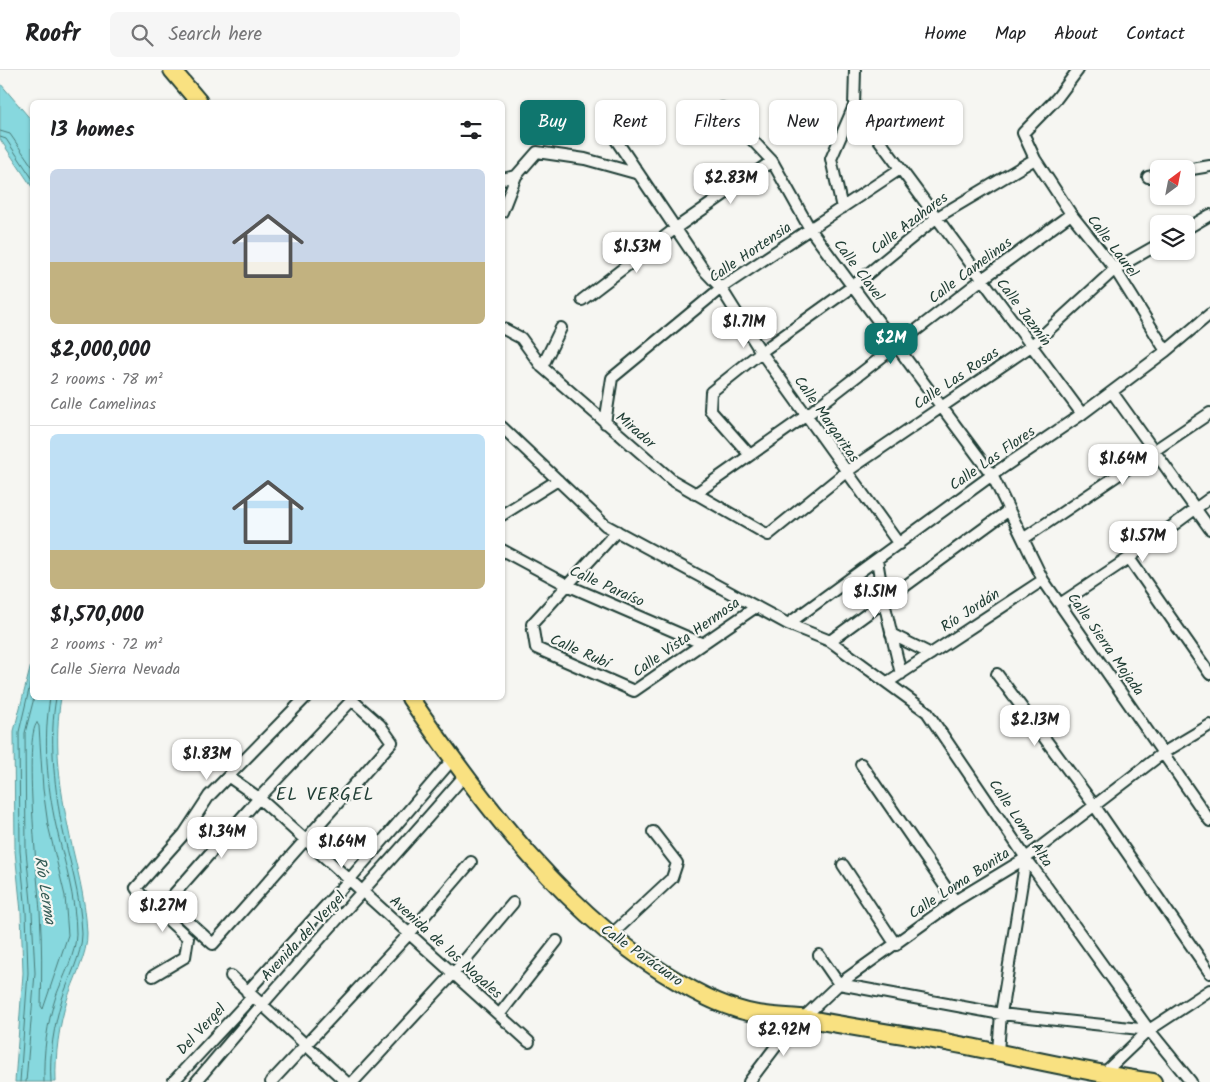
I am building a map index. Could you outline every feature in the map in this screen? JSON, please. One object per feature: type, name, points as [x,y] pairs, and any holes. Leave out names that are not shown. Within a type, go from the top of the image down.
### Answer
[{"type":"main road","points":[[172,70],[197,100]]},
{"type":"main road","name":"Calle Parácuaro","points":[[411,700],[452,760],[545,872],[590,919],[644,961],[707,996],[734,1008],[763,1015],[801,1018],[998,1051],[1114,1077],[1153,1082]]},
{"type":"street","points":[[854,100],[855,70]]},
{"type":"street","name":"Calle Laurel","points":[[1078,70],[1057,98],[1023,133],[1035,159],[1071,214],[1115,269],[1166,351]]},
{"type":"street","points":[[842,208],[832,159],[847,123]]},
{"type":"street","name":"Calle Margaritas","points":[[619,145],[703,269],[721,288],[761,352],[899,544]]},
{"type":"street","name":"Calle Clavel","points":[[758,145],[772,160],[810,229],[992,475]]},
{"type":"street","name":"Calle Jazmín","points":[[882,145],[1082,414]]},
{"type":"street","points":[[505,204],[516,176],[537,152],[586,159],[639,174]]},
{"type":"street","name":"Calle Azahares","points":[[749,454],[710,410],[711,392],[761,352],[853,286],[936,218],[1035,159]]},
{"type":"street","points":[[582,300],[676,228],[772,160]]},
{"type":"street","points":[[1195,168],[1210,166]]},
{"type":"street","name":"Calle Hortensia","points":[[605,423],[612,378],[721,288],[900,169]]},
{"type":"street","points":[[505,178],[516,176]]},
{"type":"street","name":"Calle Camelinas","points":[[695,494],[749,454],[807,415],[981,280],[1071,214]]},
{"type":"street","points":[[1195,224],[1210,215]]},
{"type":"street","name":"Calle Las Rosas","points":[[768,534],[846,472],[1031,346],[1115,269],[1150,249]]},
{"type":"street","name":"Calle Las Flores","points":[[788,624],[992,475],[1112,392],[1166,351],[1210,314]]},
{"type":"street","points":[[542,367],[561,328]]},
{"type":"street","name":"Mirador","points":[[505,330],[521,338],[542,367],[672,480],[768,534]]},
{"type":"street","points":[[1112,392],[1210,529]]},
{"type":"street","points":[[1023,539],[1210,414]]},
{"type":"street","points":[[505,430],[605,525],[788,624]]},
{"type":"street","name":"Calle Sierra Mojada","points":[[992,475],[1043,580],[1210,821]]},
{"type":"street","points":[[505,513],[558,480]]},
{"type":"street","points":[[1060,604],[1128,558],[1210,498]]},
{"type":"street","points":[[830,641],[1009,510]]},
{"type":"street","points":[[567,586],[617,531]]},
{"type":"street","name":"Calle Paraíso","points":[[505,552],[567,586],[701,643]]},
{"type":"street","points":[[1128,558],[1210,674]]},
{"type":"street","points":[[877,560],[884,602],[901,674]]},
{"type":"street","name":"Río Jordán","points":[[888,682],[1043,580]]},
{"type":"street","name":"Calle Rubí","points":[[567,586],[532,624],[536,648],[634,691]]},
{"type":"street","name":"Calle Vista Hermosa","points":[[634,691],[701,643],[756,607]]},
{"type":"street","name":"Calle Loma Alta","points":[[788,624],[830,641],[927,712],[1026,858],[1149,1030],[1191,1082]]},
{"type":"street","points":[[892,634],[931,654]]},
{"type":"street","points":[[997,674],[1094,805],[1210,973]]},
{"type":"street","points":[[153,976],[185,957],[188,938],[142,896],[136,888],[184,834],[209,796],[303,700]]},
{"type":"street","points":[[352,700],[380,725],[392,742],[213,944],[167,902],[259,798],[352,700]]},
{"type":"street","name":"Calle Loma Bonita","points":[[749,1082],[782,1037],[839,984],[955,901],[1026,858],[1163,753],[1210,725]]},
{"type":"street","name":"Avenida del Vergel","points":[[249,994],[452,760]]},
{"type":"street","points":[[861,764],[955,901]]},
{"type":"street","name":"Avenida del Vergel","points":[[261,1004],[363,893],[465,775]]},
{"type":"street","name":"Avenida de los Nogales","points":[[229,777],[259,798],[529,1042]]},
{"type":"street","points":[[611,935],[672,878],[677,863],[653,832]]},
{"type":"street","points":[[998,1051],[1001,1014],[1026,858]]},
{"type":"street","points":[[271,1082],[409,934],[471,862]]},
{"type":"street","points":[[843,865],[896,945]]},
{"type":"street","points":[[354,1082],[453,974],[513,903]]},
{"type":"street","points":[[499,1015],[557,941]]},
{"type":"street","points":[[819,955],[839,984],[1001,1014],[1149,1030]]},
{"type":"street","points":[[231,976],[346,1082]]},
{"type":"street","points":[[1114,1077],[1149,1030],[1210,990]]},
{"type":"street","name":"Del Vergel","points":[[173,1082],[249,994]]},
{"type":"street","name":"Del Vergel","points":[[196,1082],[261,1004]]},
{"type":"water","points":[[0,83],[30,119],[30,184],[0,139]]},
{"type":"water","name":"Río Lerma","points":[[30,669],[30,700],[61,700],[58,728],[60,776],[67,822],[82,892],[87,934],[83,958],[67,1000],[62,1020],[58,1040],[56,1082],[15,1082],[23,973],[21,912],[15,851],[14,731]]},
{"type":"district","name":"EL VERGEL","points":[[325,794]]}]
